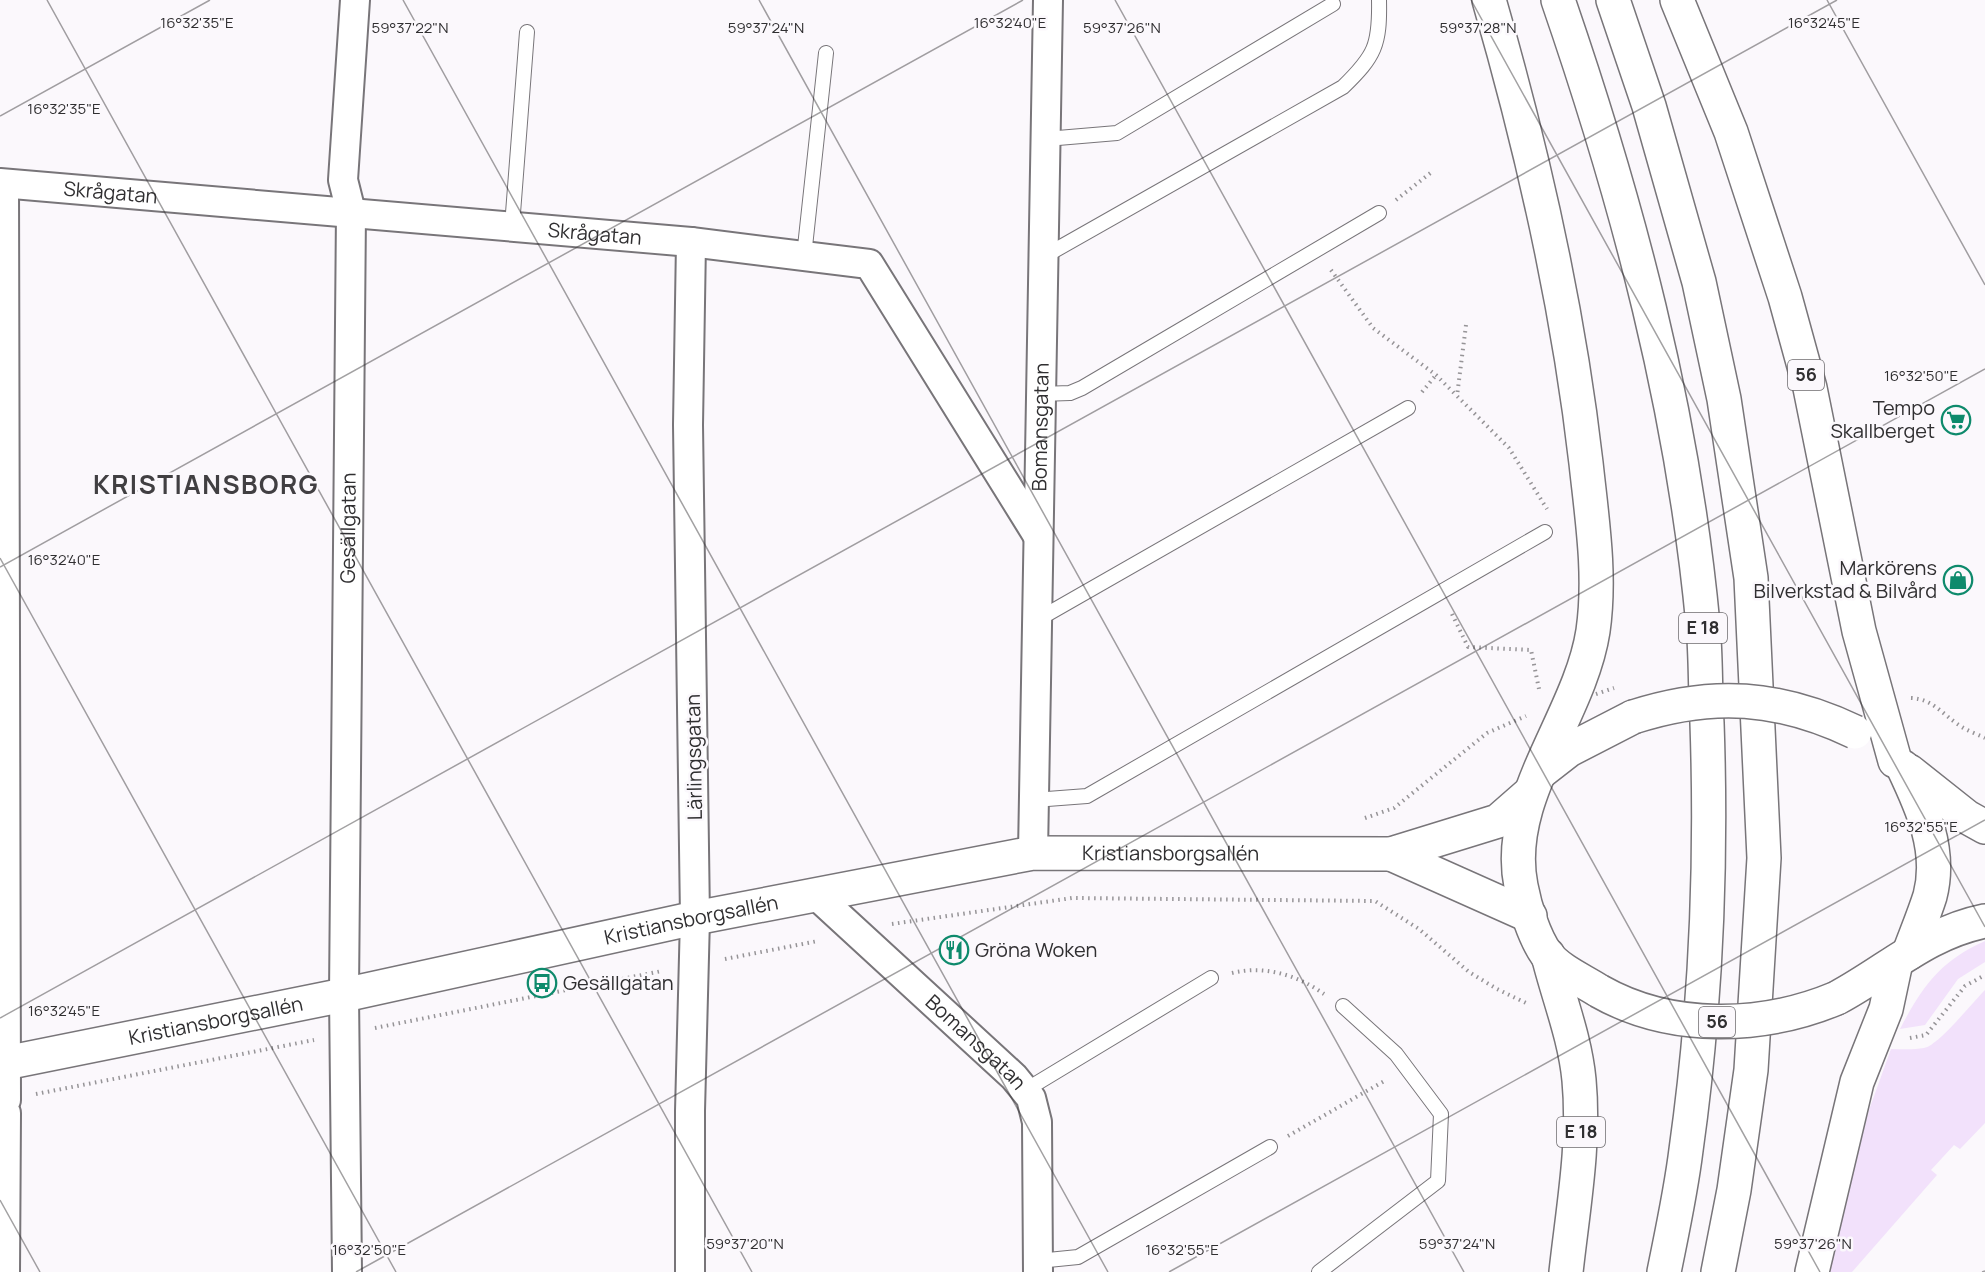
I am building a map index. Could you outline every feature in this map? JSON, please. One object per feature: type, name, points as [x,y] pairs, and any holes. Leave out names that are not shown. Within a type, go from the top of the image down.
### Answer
[{"type":"main road","name":"56","points":[[1489,0],[1548,228],[1573,366],[1584,445],[1596,581],[1593,631],[1570,702],[1536,783],[1518,852],[1521,886],[1537,935],[1548,955],[1565,970],[1599,991],[1631,1006],[1663,1016],[1730,1023],[1799,1012],[1837,998],[1902,957],[1957,927],[1985,921]]},
{"type":"main road","name":"E 18","points":[[1558,0],[1607,149],[1654,322],[1677,439],[1703,627],[1710,811],[1705,976],[1686,1152],[1664,1272]]},
{"type":"main road","name":"E 18","points":[[1613,0],[1649,106],[1696,271],[1724,399],[1751,578],[1764,858],[1750,1070],[1734,1190],[1718,1272]]},
{"type":"main road","name":"56","points":[[1677,0],[1731,132],[1785,297],[1810,388],[1859,630],[1876,698],[1899,764],[1922,806],[1933,857],[1929,897],[1902,957]]},
{"type":"main road","name":"Kristiansborgsallén","points":[[4,1063],[344,995],[695,918],[1033,854],[1391,854],[1498,821],[1569,750],[1633,717],[1712,699],[1762,701],[1802,710],[1855,732],[1967,817],[1985,827]]},
{"type":"main road","name":"Kristiansborgsallén","points":[[1391,854],[1530,916]]},
{"type":"main road","name":"E 18","points":[[1548,955],[1566,1018],[1579,1079],[1581,1134],[1566,1272]]},
{"type":"main road","points":[[1812,1272],[1857,1082],[1887,1009],[1902,957]]},
{"type":"street","name":"Gesällgatan","points":[[347,1272],[344,995],[351,212],[343,180],[355,0]]},
{"type":"street","name":"Bomansgatan","points":[[1033,854],[1048,0]]},
{"type":"street","name":"Skrågatan","points":[[2,183],[691,242],[869,264],[1038,536]]},
{"type":"street","points":[[2,183],[5,1272]]},
{"type":"street","name":"Lärlingsgatan","points":[[690,1272],[695,918],[688,425],[691,242]]},
{"type":"street","name":"Bomansgatan","points":[[817,896],[1014,1077],[1031,1098],[1036,1122],[1038,1267]]},
{"type":"lane","points":[[1043,257],[1343,87],[1369,62],[1380,27],[1379,0]]},
{"type":"lane","points":[[1046,139],[1117,132],[1333,4]]},
{"type":"lane","points":[[512,226],[527,32]]},
{"type":"lane","points":[[804,256],[826,53]]},
{"type":"lane","points":[[1040,394],[1070,393],[1082,388],[1379,213]]},
{"type":"lane","points":[[1036,620],[1408,408]]},
{"type":"lane","points":[[1034,800],[1087,796],[1545,532]]},
{"type":"lane","points":[[1024,1090],[1211,978]]},
{"type":"lane","points":[[1319,1272],[1438,1180],[1440,1114],[1396,1054],[1343,1006]]},
{"type":"lane","points":[[1038,1267],[1078,1257],[1270,1147]]},
{"type":"path","points":[[1379,213],[1434,171]]},
{"type":"path","points":[[1316,250],[1373,328],[1436,375],[1509,448],[1551,516],[1545,532]]},
{"type":"path","points":[[1457,396],[1466,325]]},
{"type":"path","points":[[1361,819],[1394,808],[1487,733],[1570,702],[1531,650],[1468,647],[1442,591]]},
{"type":"path","points":[[1876,698],[1921,699],[1940,708],[1959,725],[1985,738]]},
{"type":"path","points":[[896,923],[1072,898],[1376,901],[1419,929],[1469,972],[1497,990],[1566,1018]]},
{"type":"path","points":[[718,960],[820,940]]},
{"type":"path","points":[[1211,978],[1251,969],[1283,973],[1320,991],[1343,1006]]},
{"type":"path","points":[[367,1029],[666,970]]},
{"type":"path","points":[[6,1107],[325,1038]]},
{"type":"path","points":[[1270,1147],[1407,1068]]},
{"type":"shaded area","points":[[1985,941],[1985,962],[1958,979],[1925,1025],[1900,1029],[1916,1000],[1934,977],[1956,957]]},
{"type":"shaded area","points":[[1985,990],[1985,1123],[1960,1149],[1954,1145],[1931,1170],[1937,1175],[1852,1272],[1827,1272],[1869,1110],[1891,1049],[1924,1048],[1938,1040]]},
{"type":"place","name":"Tempo Skallberget","points":[[1956,420]]},
{"type":"place","name":"Markörens Bilverkstad & Bilvård","points":[[1958,580]]},
{"type":"place","name":"Gröna Woken","points":[[954,950]]},
{"type":"place","name":"Gesällgatan","points":[[542,983]]},
{"type":"district","name":"KRISTIANSBORG","points":[[206,485]]}]
